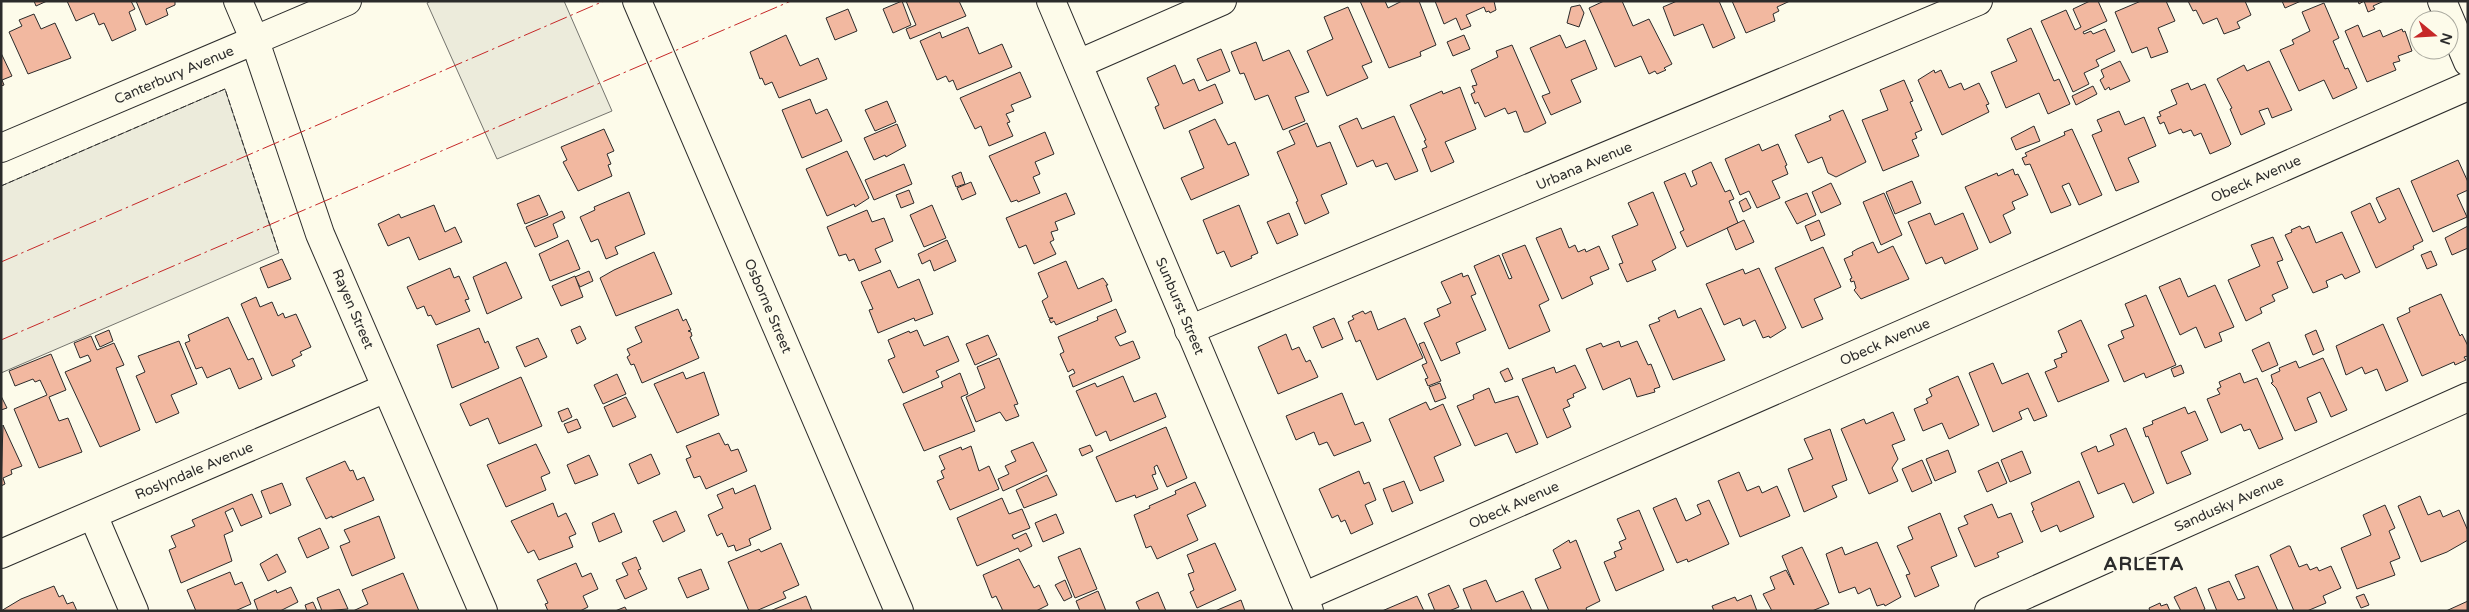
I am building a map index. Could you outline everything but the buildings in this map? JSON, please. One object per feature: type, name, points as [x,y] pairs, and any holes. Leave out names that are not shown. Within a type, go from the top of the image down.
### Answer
[{"type":"street","name":"Rayen Street","points":[[238,1],[255,41],[320,234],[483,611]]},
{"type":"street","name":"Canterbury Avenue","points":[[1,148],[347,1]]},
{"type":"street","name":"Osborne Street","points":[[637,1],[899,611]]},
{"type":"street","name":"Sunburst Street","points":[[1051,1],[1306,604]]},
{"type":"street","points":[[1078,64],[1222,1]]},
{"type":"street","name":"Urbana Avenue","points":[[1190,330],[1978,1]]},
{"type":"street","points":[[2442,1],[2468,62]]},
{"type":"street","name":"Obeck Avenue","points":[[1306,604],[2468,86]]},
{"type":"street","name":"Roslyndale Avenue","points":[[1,554],[386,388]]},
{"type":"street","name":"Sandusky Avenue","points":[[1990,611],[2468,397]]},
{"type":"street","points":[[92,515],[134,611]]},
{"type":"shaded area","points":[[431,1],[564,1],[612,111],[497,159],[427,3]]},
{"type":"shaded area","points":[[225,89],[279,253],[1,373],[1,186]]},
{"type":"fence","points":[[1,186],[225,89],[279,253]]},
{"type":"power","points":[[1,262],[604,1]]},
{"type":"power","points":[[1,340],[791,1]]},
{"type":"district","name":"ARLETA","points":[[2144,564]]}]
